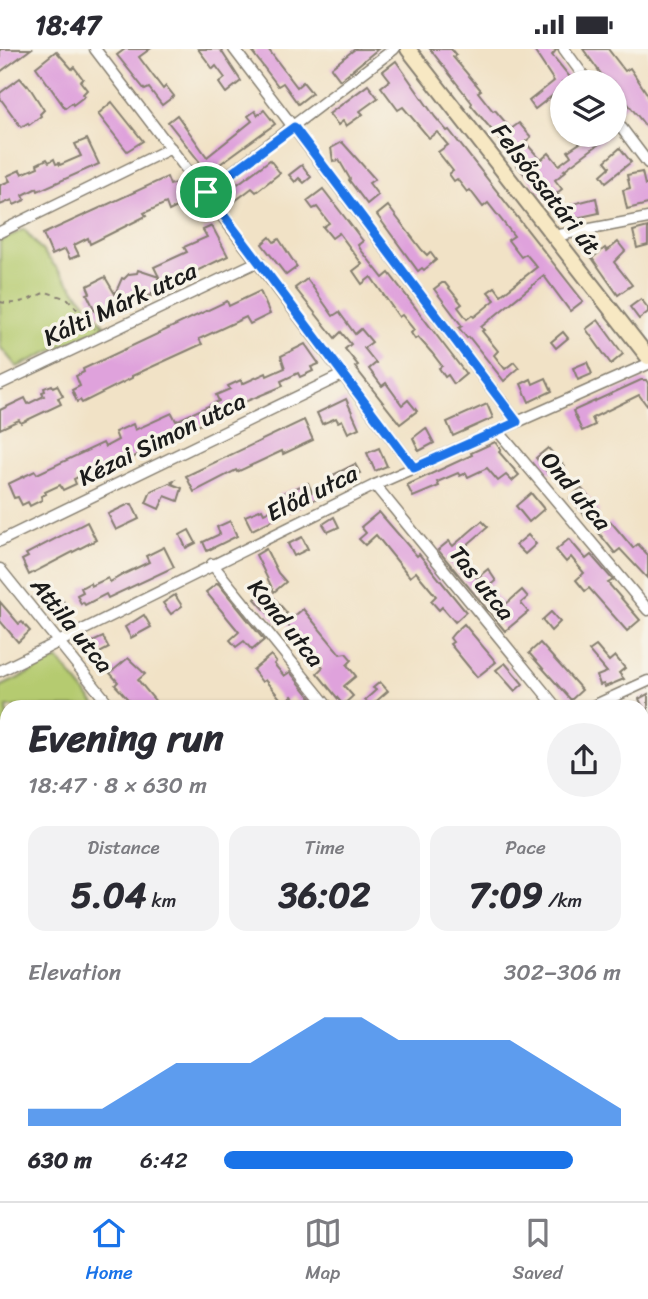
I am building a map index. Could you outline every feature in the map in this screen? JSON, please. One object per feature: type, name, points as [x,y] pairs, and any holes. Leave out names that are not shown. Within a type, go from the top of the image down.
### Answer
[{"type":"street","points":[[95,49],[414,468]]},
{"type":"street","points":[[234,49],[517,422]]},
{"type":"street","points":[[206,192],[394,49]]},
{"type":"street","name":"Felsőcsatári út","points":[[408,49],[648,357]]},
{"type":"street","points":[[564,49],[579,70]]},
{"type":"street","points":[[627,135],[648,163]]},
{"type":"street","points":[[0,232],[171,148]]},
{"type":"street","points":[[554,236],[648,218]]},
{"type":"street","name":"Kálti Márk utca","points":[[0,384],[259,261]]},
{"type":"street","name":"Előd utca","points":[[0,671],[375,485],[648,364]]},
{"type":"street","name":"Kézai Simon utca","points":[[0,541],[342,375]]},
{"type":"street","name":"Ond utca","points":[[498,431],[648,610]]},
{"type":"street","name":"Tas utca","points":[[375,485],[550,700]]},
{"type":"street","name":"Kond utca","points":[[212,565],[322,700]]},
{"type":"street","name":"Attila utca","points":[[0,569],[106,700]]},
{"type":"street","points":[[606,700],[648,681]]},
{"type":"path","points":[[0,302],[25,302],[46,292],[68,299],[100,337]]},
{"type":"path","points":[[90,700],[100,693]]},
{"type":"green space","points":[[24,229],[105,326],[17,367],[0,347],[0,241]]},
{"type":"green space","points":[[58,659],[91,700],[0,700],[0,687]]},
{"type":"building","points":[[0,49],[31,49],[0,72]]},
{"type":"building","points":[[125,49],[150,49],[139,57],[163,89],[166,86],[174,96],[162,105],[149,88],[145,90],[117,55]]},
{"type":"building","points":[[198,49],[220,49],[241,81],[226,93],[219,83],[225,78],[216,66],[213,69]]},
{"type":"building","points":[[258,49],[268,49],[297,87],[303,82],[312,93],[298,104],[283,83],[278,86],[253,53]]},
{"type":"building","points":[[355,49],[378,49],[340,80],[331,68]]},
{"type":"building","points":[[430,49],[451,49],[456,55],[453,57],[481,90],[478,92],[493,111],[495,110],[511,129],[519,123],[531,137],[525,142],[541,160],[549,153],[559,165],[571,156],[568,151],[574,147],[595,147],[555,180],[562,189],[550,204],[513,161],[516,159]]},
{"type":"building","points":[[533,49],[557,49],[552,55],[564,70],[550,70],[550,75]]},
{"type":"building","points":[[583,49],[608,49],[624,70],[598,70]]},
{"type":"building","points":[[56,51],[72,69],[74,67],[87,90],[83,94],[85,96],[65,108],[36,67]]},
{"type":"building","points":[[396,61],[435,117],[449,130],[583,301],[570,311],[544,276],[481,327],[498,351],[494,355],[505,369],[514,362],[519,368],[504,381],[459,328],[462,326],[434,289],[445,283],[462,304],[458,307],[467,319],[472,315],[474,317],[495,300],[488,292],[495,287],[501,295],[537,267],[526,254],[521,257],[508,240],[514,236],[488,203],[483,207],[470,190],[467,192],[457,179],[454,181],[449,174],[453,171],[438,152],[448,145],[437,132],[429,138],[403,107],[398,110],[381,87],[390,80],[383,71]]},
{"type":"building","points":[[630,68],[648,95],[648,129],[628,104],[627,70]]},
{"type":"building","points":[[20,78],[28,85],[44,110],[41,116],[29,125],[28,123],[21,127],[0,98],[0,93]]},
{"type":"building","points":[[550,84],[550,97],[535,109],[529,101]]},
{"type":"building","points":[[368,85],[378,98],[360,111],[363,114],[346,126],[343,121],[338,125],[329,114]]},
{"type":"building","points":[[112,102],[143,141],[127,151],[98,114]]},
{"type":"building","points":[[264,110],[275,124],[220,164],[210,175],[168,122],[177,115],[207,157],[252,121],[248,116],[255,111],[258,115]]},
{"type":"building","points":[[87,139],[99,164],[38,191],[37,188],[23,195],[25,200],[14,205],[12,200],[0,205],[0,185],[10,181],[7,176],[20,170],[22,174],[38,167],[37,164],[47,159],[49,162],[54,159],[56,164],[60,165],[81,156],[75,144]]},
{"type":"building","points":[[342,142],[375,179],[369,183],[378,195],[367,204],[349,180],[339,160],[333,161],[331,148]]},
{"type":"building","points":[[620,148],[631,162],[606,182],[601,175],[610,167],[605,161]]},
{"type":"building","points":[[270,160],[280,173],[256,192],[252,188],[231,204],[224,194]]},
{"type":"building","points":[[302,165],[311,177],[304,183],[299,178],[295,182],[289,175]]},
{"type":"building","points":[[642,172],[645,185],[648,185],[648,204],[627,209],[623,190],[630,188],[627,175]]},
{"type":"building","points":[[167,177],[170,185],[175,183],[181,196],[178,198],[181,205],[169,211],[166,203],[90,244],[88,238],[74,245],[79,255],[70,259],[65,249],[52,255],[43,234]]},
{"type":"building","points":[[323,189],[363,241],[358,245],[361,250],[383,278],[389,273],[466,374],[454,384],[448,375],[445,377],[439,368],[442,366],[432,353],[418,337],[415,339],[411,333],[414,330],[402,315],[399,317],[371,277],[362,284],[353,271],[362,264],[339,233],[332,238],[323,227],[329,223],[317,207],[313,209],[307,201]]},
{"type":"building","points":[[596,198],[599,213],[567,220],[554,209]]},
{"type":"building","points":[[388,206],[422,250],[427,255],[430,252],[436,260],[424,270],[422,268],[418,271],[377,215]]},
{"type":"building","points":[[212,226],[228,256],[163,287],[154,267],[187,252],[184,247],[207,237],[203,230]]},
{"type":"building","points":[[648,227],[648,245],[637,248],[633,231]]},
{"type":"building","points":[[270,237],[274,242],[279,239],[297,267],[286,275],[262,244]]},
{"type":"building","points":[[618,242],[625,251],[614,262],[632,285],[618,295],[592,258]]},
{"type":"building","points":[[138,270],[159,277],[151,296],[147,295],[135,300],[133,304],[110,312],[109,310],[97,315],[87,294],[90,293],[87,286],[105,277],[115,294],[122,278],[137,273]]},
{"type":"building","points":[[307,279],[333,316],[339,312],[355,334],[361,329],[372,342],[364,348],[376,363],[369,369],[382,386],[386,383],[402,405],[408,400],[417,411],[400,424],[355,367],[358,365],[345,349],[351,344],[341,332],[335,338],[295,288]]},
{"type":"building","points":[[260,291],[270,314],[250,324],[246,317],[199,339],[202,344],[132,376],[82,403],[80,400],[77,402],[72,390],[80,386],[76,376],[84,372],[83,369],[227,301],[229,306]]},
{"type":"building","points":[[641,299],[648,312],[639,319],[630,307]]},
{"type":"building","points":[[598,320],[623,354],[611,364],[586,329]]},
{"type":"building","points":[[563,332],[568,338],[556,348],[551,342]]},
{"type":"building","points":[[305,344],[319,364],[311,367],[313,371],[300,377],[298,373],[281,381],[283,386],[218,413],[219,416],[174,434],[175,437],[164,442],[163,439],[146,447],[148,450],[91,478],[88,472],[74,479],[76,484],[63,490],[60,485],[45,492],[46,494],[41,496],[42,500],[30,506],[28,502],[22,505],[18,497],[14,498],[8,484],[35,471],[37,474],[103,443],[105,447],[118,440],[115,432],[133,424],[135,430],[172,413],[176,421],[219,401],[216,395],[230,389],[228,386],[241,380],[242,384],[285,368],[281,356]]},
{"type":"building","points":[[587,362],[592,374],[578,380],[573,368]]},
{"type":"building","points":[[546,378],[552,391],[529,402],[521,384],[531,379],[533,384]]},
{"type":"building","points":[[641,380],[648,383],[648,407],[639,395],[592,418],[595,425],[582,431],[573,411]]},
{"type":"building","points":[[57,385],[63,396],[58,398],[61,404],[21,423],[19,420],[0,429],[0,410],[25,398],[28,404],[44,396],[44,388]]},
{"type":"building","points":[[346,399],[359,428],[348,433],[342,420],[338,422],[336,418],[322,424],[317,413]]},
{"type":"building","points":[[487,404],[493,418],[453,436],[447,422]]},
{"type":"building","points":[[304,420],[313,440],[237,472],[236,470],[194,492],[186,476]]},
{"type":"building","points":[[426,428],[434,443],[419,451],[413,438]]},
{"type":"building","points":[[495,442],[501,450],[499,452],[519,475],[512,481],[506,475],[498,481],[487,468],[468,477],[466,473],[460,476],[458,473],[437,482],[439,486],[413,497],[407,485]]},
{"type":"building","points":[[379,448],[387,466],[375,471],[367,453]]},
{"type":"building","points":[[548,448],[564,466],[548,473],[536,458]]},
{"type":"building","points":[[355,464],[360,473],[357,474],[359,478],[252,530],[245,516],[262,509],[264,513],[283,504],[278,495],[308,483],[312,492],[331,482],[329,477]]},
{"type":"building","points":[[174,481],[172,484],[182,488],[178,501],[165,496],[159,509],[146,503],[151,491]]},
{"type":"building","points":[[581,488],[600,511],[589,520],[570,498]]},
{"type":"building","points":[[531,493],[544,509],[529,522],[516,506]]},
{"type":"building","points":[[132,504],[139,519],[116,530],[108,514]]},
{"type":"building","points":[[379,512],[417,556],[419,554],[466,612],[455,622],[442,607],[439,610],[431,601],[436,596],[416,572],[410,577],[376,535],[365,545],[359,539],[366,533],[361,527]]},
{"type":"building","points":[[334,517],[339,527],[328,532],[323,524]]},
{"type":"building","points":[[230,521],[237,536],[207,551],[203,542],[220,534],[217,527]]},
{"type":"building","points":[[482,521],[488,527],[461,550],[471,562],[467,566],[477,578],[488,569],[496,581],[489,587],[505,605],[522,590],[528,597],[521,603],[528,612],[505,631],[438,550],[449,541],[453,546]]},
{"type":"building","points":[[87,522],[96,540],[29,575],[22,560],[28,557],[26,554]]},
{"type":"building","points":[[611,522],[633,548],[638,544],[648,555],[648,579],[620,549],[615,553],[599,533]]},
{"type":"building","points":[[189,530],[196,543],[186,548],[180,535]]},
{"type":"building","points":[[528,535],[536,544],[525,554],[516,545]]},
{"type":"building","points":[[302,537],[308,549],[294,556],[288,544]]},
{"type":"building","points":[[569,539],[586,559],[591,555],[613,580],[608,583],[640,620],[627,631],[589,588],[585,591],[576,580],[584,573],[571,557],[566,562],[556,550]]},
{"type":"building","points":[[164,547],[174,567],[108,598],[106,594],[85,605],[83,602],[81,604],[77,595],[83,592],[81,588],[108,578],[110,582],[149,562],[146,556]]},
{"type":"building","points":[[266,549],[278,573],[286,582],[274,592],[256,555]]},
{"type":"building","points":[[218,583],[264,640],[252,650],[244,641],[236,647],[230,640],[239,632],[206,592]]},
{"type":"building","points":[[266,589],[287,613],[276,622],[255,599]]},
{"type":"building","points":[[175,595],[182,606],[171,614],[163,603]]},
{"type":"building","points":[[62,600],[72,611],[61,621],[51,609]]},
{"type":"building","points":[[0,602],[19,624],[22,622],[30,631],[18,642],[0,621]]},
{"type":"building","points":[[303,609],[340,654],[346,653],[352,660],[347,665],[356,676],[344,686],[353,696],[349,700],[339,700],[317,673],[323,667],[286,623]]},
{"type":"building","points":[[551,612],[560,622],[551,631],[542,620]]},
{"type":"building","points":[[144,615],[151,627],[131,638],[125,627]]},
{"type":"building","points":[[464,624],[496,662],[477,677],[450,644],[453,642],[450,638]]},
{"type":"building","points":[[103,637],[109,648],[92,657],[86,645]]},
{"type":"building","points":[[540,643],[582,690],[571,700],[529,653]]},
{"type":"building","points":[[596,646],[609,661],[615,656],[625,668],[619,673],[624,679],[605,687],[604,684],[600,685],[597,676],[607,672],[589,651]]},
{"type":"building","points":[[271,655],[276,662],[274,664],[284,676],[290,672],[312,700],[295,700],[292,696],[287,700],[282,700],[253,670]]},
{"type":"building","points":[[128,658],[145,674],[138,680],[155,700],[129,700],[115,685],[118,682],[110,673]]},
{"type":"building","points":[[505,663],[523,684],[515,691],[496,670]]},
{"type":"building","points":[[380,682],[388,691],[378,700],[365,700],[376,690],[373,688]]},
{"type":"building","points":[[648,694],[648,700],[639,699]]},
{"type":"route","points":[[294,127],[517,422],[414,468],[206,192],[294,127]]}]
